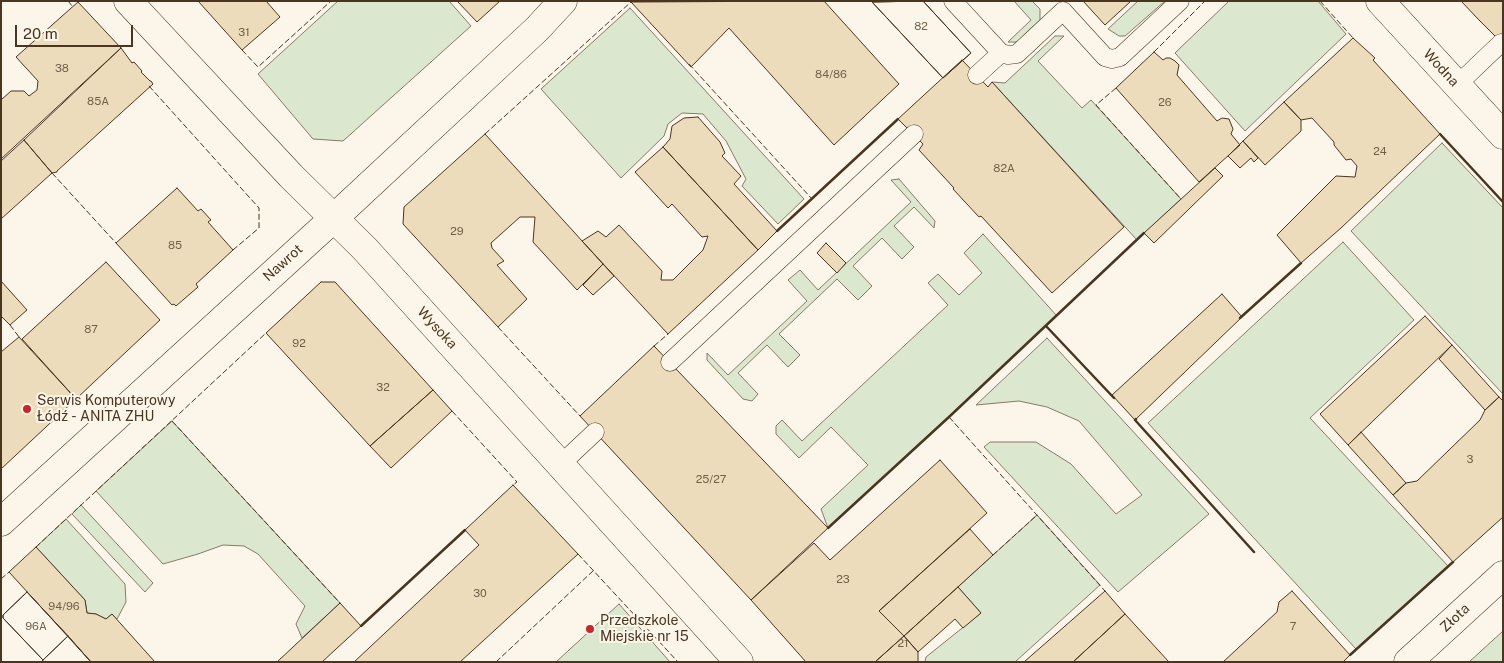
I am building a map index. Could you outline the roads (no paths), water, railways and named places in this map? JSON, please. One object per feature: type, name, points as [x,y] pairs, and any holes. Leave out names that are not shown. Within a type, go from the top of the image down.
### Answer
[{"type":"street","name":"Wysoka","points":[[128,1],[271,155],[334,218],[561,464],[739,662]]},
{"type":"street","name":"Nawrot","points":[[1,522],[334,218],[537,29],[563,1]]},
{"type":"street","name":"Wodna","points":[[1380,1],[1503,135]]},
{"type":"street","name":"Złota","points":[[1408,662],[1503,575]]},
{"type":"lane","points":[[953,1],[1000,53],[1008,55],[1017,54],[1063,11],[1106,57],[1112,59],[1120,57],[1180,1]]},
{"type":"lane","points":[[1457,85],[1501,42]]},
{"type":"lane","points":[[977,75],[1000,53]]},
{"type":"lane","points":[[670,362],[914,134]]},
{"type":"lane","points":[[561,464],[595,432]]},
{"type":"place","name":"Serwis Komputerowy Łódź - ANITA ZHU","points":[[27,409]]},
{"type":"place","name":"Przedszkole Miejskie nr 15","points":[[590,629]]}]
